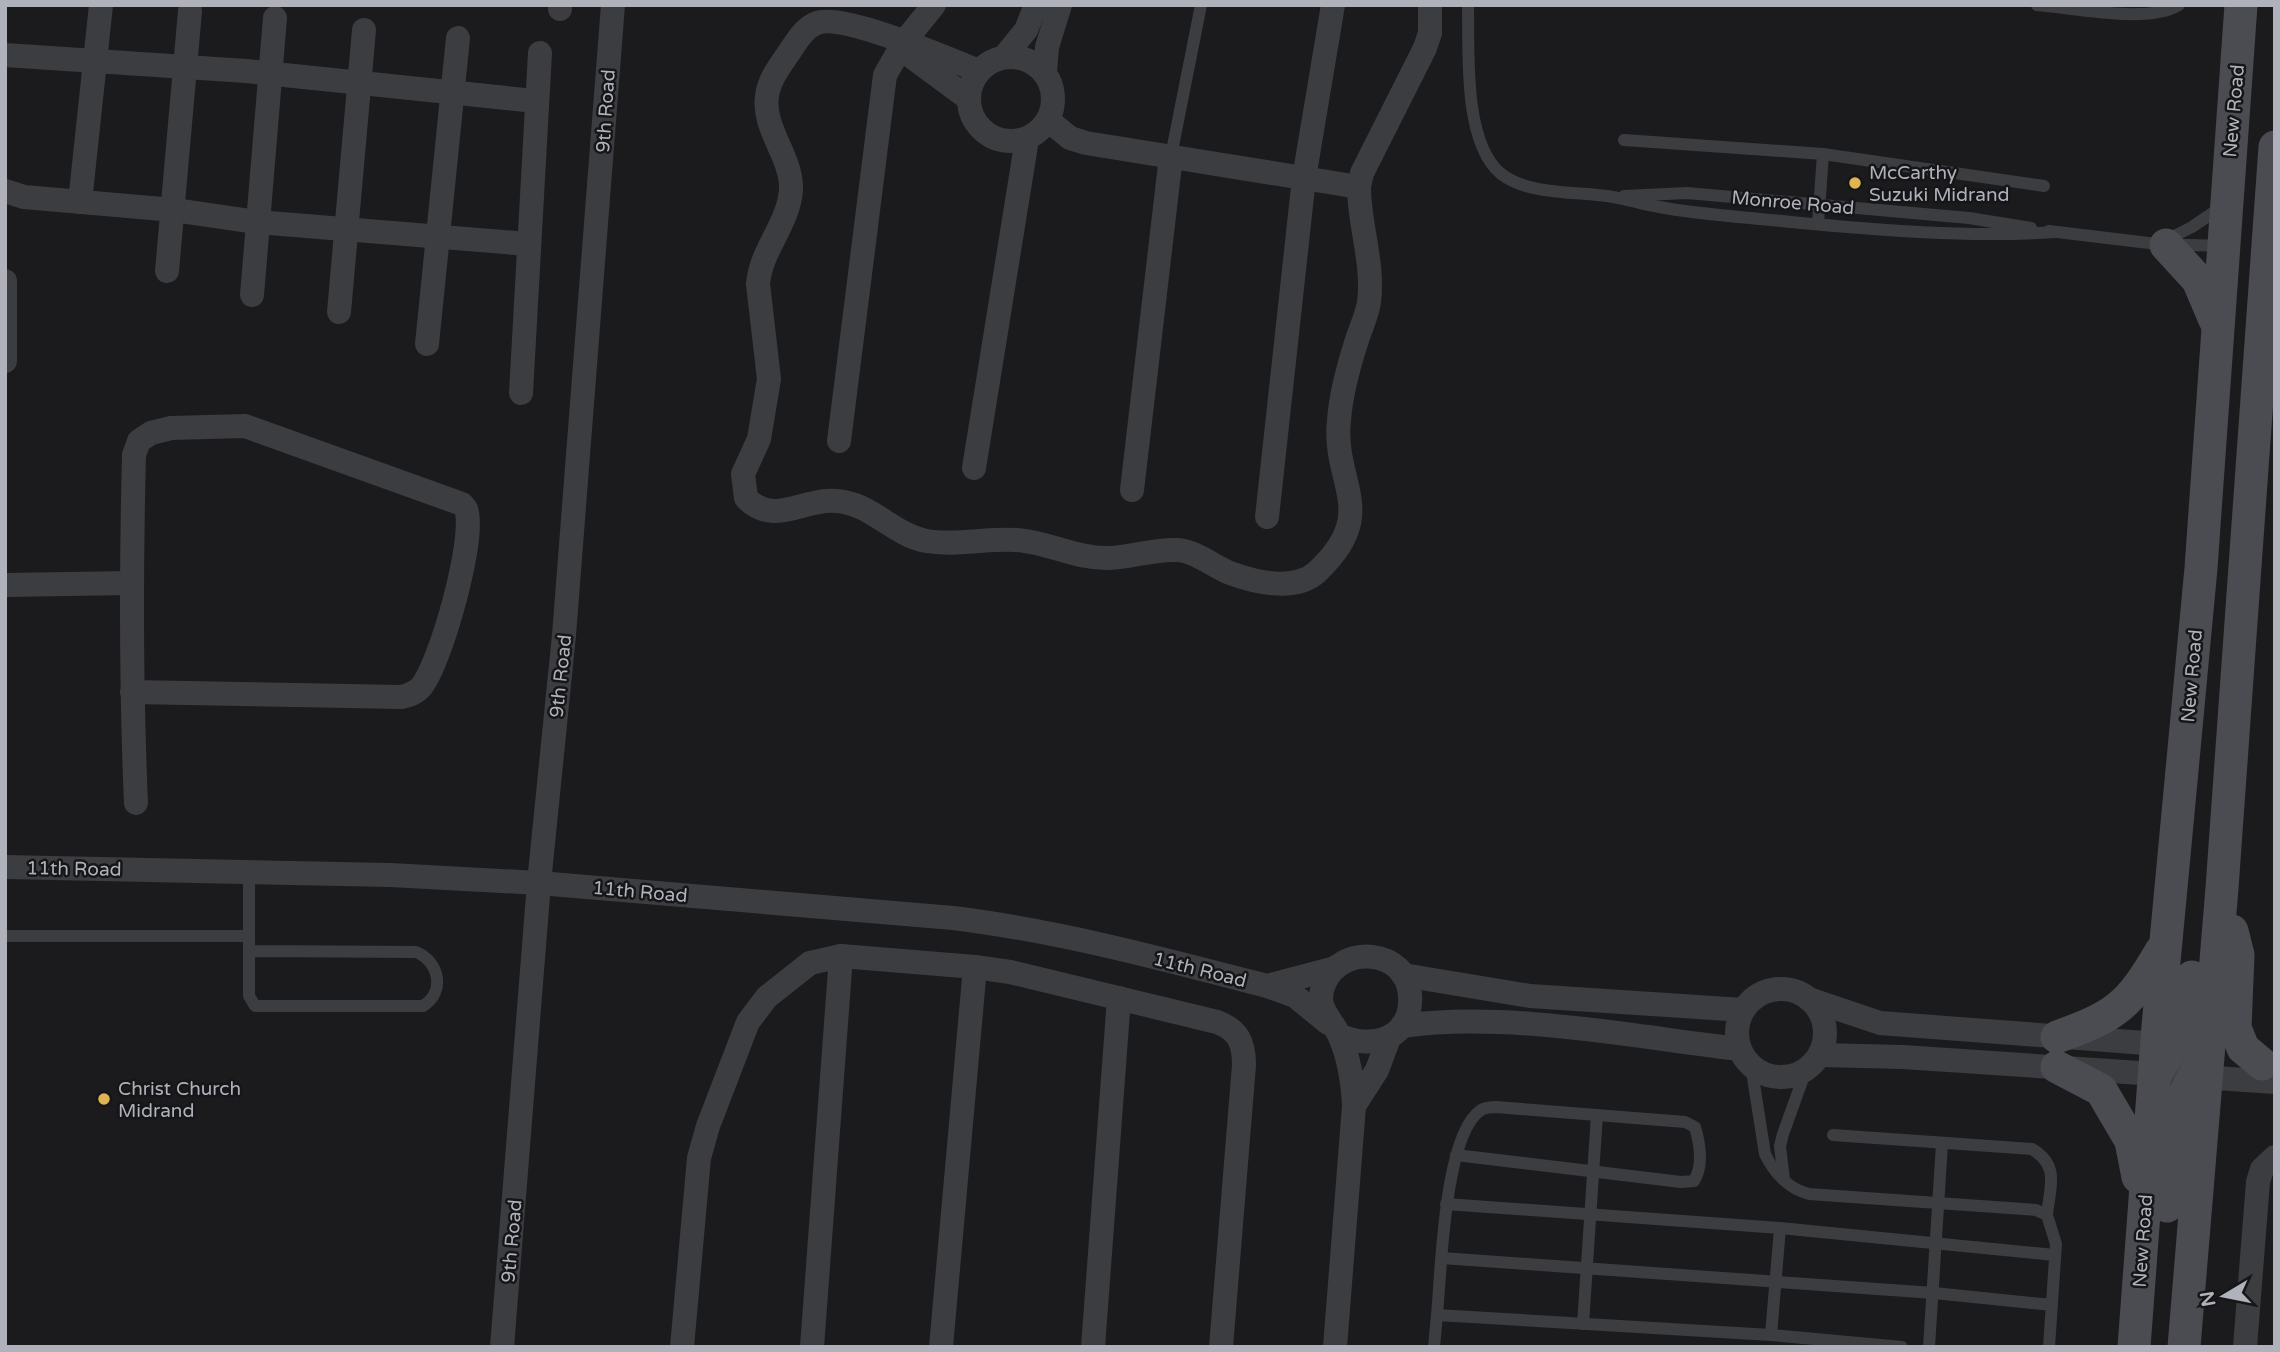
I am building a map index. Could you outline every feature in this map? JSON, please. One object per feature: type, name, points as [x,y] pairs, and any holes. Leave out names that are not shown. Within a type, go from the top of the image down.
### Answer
[{"type":"main road","name":"New Road","points":[[2184,1347],[2183,1061],[2167,941],[2201,568],[2241,5]]},
{"type":"main road","name":"New Road","points":[[2134,1347],[2144,1206],[2183,1061],[2222,888],[2266,242],[2275,147]]},
{"type":"main road","points":[[2223,246],[2251,218],[2271,184]]},
{"type":"main road","points":[[2161,244],[2198,280],[2218,329]]},
{"type":"main road","points":[[2147,1347],[2158,1306],[2183,1061],[2217,778],[2236,684]]},
{"type":"main road","points":[[2222,888],[2238,955],[2235,1028],[2243,1048],[2271,1071]]},
{"type":"main road","points":[[2144,1206],[2131,1142],[2120,1121],[2101,1090],[2057,1052],[2122,1007],[2140,988],[2167,941]]},
{"type":"street","points":[[80,202],[101,5]]},
{"type":"street","name":"9th Road","points":[[502,1347],[539,883],[564,635],[613,5]]},
{"type":"street","points":[[839,441],[882,88],[887,69],[900,44],[934,5]]},
{"type":"street","points":[[1004,57],[1026,30],[1036,5]]},
{"type":"street","points":[[1045,72],[1027,59],[1004,57],[994,59],[979,71],[969,99],[971,111],[983,130],[1003,141],[1027,139],[1039,131],[1048,120],[1054,96],[1045,72],[1047,47],[1060,5]]},
{"type":"street","points":[[1268,517],[1304,178],[1334,5]]},
{"type":"street","points":[[979,71],[841,21],[815,24],[804,31],[772,78],[766,98],[791,187],[788,206],[759,269],[769,379],[762,426],[743,474],[746,498],[763,510],[777,513],[834,500],[868,509],[896,531],[930,541],[1016,540],[1054,546],[1081,556],[1108,558],[1180,550],[1229,573],[1278,583],[1297,582],[1315,573],[1343,538],[1352,512],[1338,424],[1341,396],[1369,304],[1370,274],[1359,187],[1362,173],[1425,48],[1430,33],[1430,5]]},
{"type":"street","points":[[167,271],[190,11]]},
{"type":"street","points":[[252,295],[275,18]]},
{"type":"street","points":[[339,313],[364,30]]},
{"type":"street","points":[[426,344],[458,38]]},
{"type":"street","points":[[900,44],[969,99]]},
{"type":"street","points":[[522,393],[535,101],[540,53]]},
{"type":"street","points":[[5,55],[271,74],[535,101]]},
{"type":"street","points":[[1048,120],[1076,141],[1359,187]]},
{"type":"street","points":[[974,468],[1027,139]]},
{"type":"street","points":[[1132,490],[1171,156]]},
{"type":"street","points":[[5,191],[24,197],[174,210],[257,222],[437,234],[528,244]]},
{"type":"street","points":[[5,281],[5,361]]},
{"type":"street","points":[[132,692],[402,697],[415,693],[426,680],[457,603],[468,514],[461,504],[245,426],[171,428],[151,433],[139,441],[134,455],[131,583],[132,692],[136,803]]},
{"type":"street","points":[[5,585],[131,583]]},
{"type":"street","name":"11th Road","points":[[5,867],[390,874],[539,883],[1004,924],[1267,986],[1295,996],[1334,1029]]},
{"type":"street","points":[[1335,1347],[1354,1106],[1353,1088],[1334,1029],[1321,1004],[1324,984],[1335,968],[1351,957],[1371,955],[1389,961],[1403,975],[1410,992],[1409,1010],[1354,1106]]},
{"type":"street","points":[[812,1347],[841,956]]},
{"type":"street","points":[[682,1347],[699,1158],[708,1126],[748,1022],[767,997],[810,963],[841,956],[975,967],[1119,998],[1230,1027],[1240,1037],[1244,1050],[1221,1347]]},
{"type":"street","points":[[941,1347],[975,967]]},
{"type":"street","name":"11th Road","points":[[1267,986],[1335,968]]},
{"type":"street","points":[[1403,975],[1530,996],[1743,1010]]},
{"type":"street","points":[[1746,1057],[1738,1029],[1743,1010],[1757,996],[1775,989],[1795,990],[1812,1000],[1880,1023],[2057,1052]]},
{"type":"street","points":[[1093,1347],[1119,998]]},
{"type":"street","points":[[1812,1000],[1823,1017],[1825,1036],[1813,1062]]},
{"type":"street","points":[[1334,1029],[1355,1043],[1373,1044],[1395,1032],[1445,1022],[1528,1025],[1746,1057],[1768,1075],[1788,1077],[1813,1062],[1861,1055],[2057,1052],[2183,1061],[2271,1071]]},
{"type":"street","points":[[2245,1347],[2258,1182],[2262,1170],[2275,1157]]},
{"type":"lane","points":[[1171,156],[1201,5]]},
{"type":"lane","name":"Monroe Road","points":[[1468,5],[1473,102],[1485,154],[1500,173],[1522,185],[1614,197],[1689,212],[1818,224],[1941,233],[2009,235],[2055,232]]},
{"type":"lane","points":[[2037,5],[2141,14],[2167,12],[2179,5]]},
{"type":"lane","points":[[1624,140],[1823,154],[2044,186]]},
{"type":"lane","points":[[1818,224],[1823,154]]},
{"type":"lane","name":"Monroe Road","points":[[1614,197],[1687,193],[1969,218],[2055,232],[2161,244],[2223,246]]},
{"type":"lane","points":[[2161,244],[2192,227],[2225,203]]},
{"type":"lane","points":[[2266,242],[2275,318]]},
{"type":"lane","points":[[2249,480],[2262,412],[2275,389]]},
{"type":"lane","points":[[249,872],[249,936],[249,951],[249,996],[254,1006],[423,1006],[435,993],[438,982],[434,966],[426,956],[416,952],[249,951]]},
{"type":"lane","points":[[5,936],[249,936]]},
{"type":"lane","points":[[1746,1057],[1765,1154],[1770,1166],[1794,1190],[1809,1195],[2036,1210],[2047,1215]]},
{"type":"lane","points":[[1784,1180],[1780,1146],[1783,1133],[1813,1062]]},
{"type":"lane","points":[[1434,1347],[1446,1204],[1456,1154],[1473,1118],[1482,1109],[1496,1107],[1685,1122],[1695,1127],[1700,1171],[1694,1181],[1681,1182],[1592,1174],[1456,1154]]},
{"type":"lane","points":[[1583,1324],[1597,1115]]},
{"type":"lane","points":[[1833,1135],[2032,1149],[2046,1158],[2052,1169],[2047,1215],[2053,1227],[2055,1255],[2049,1347]]},
{"type":"lane","points":[[1929,1347],[1942,1144]]},
{"type":"lane","points":[[1446,1204],[1780,1228],[2055,1255]]},
{"type":"lane","points":[[1771,1335],[1780,1228]]},
{"type":"lane","points":[[1442,1258],[1934,1293],[2052,1306]]},
{"type":"lane","points":[[1437,1315],[1771,1335],[1902,1347]]},
{"type":"place","name":"McCarthy Suzuki Midrand","points":[[1855,183]]},
{"type":"place","name":"Christ Church Midrand","points":[[104,1099]]}]
